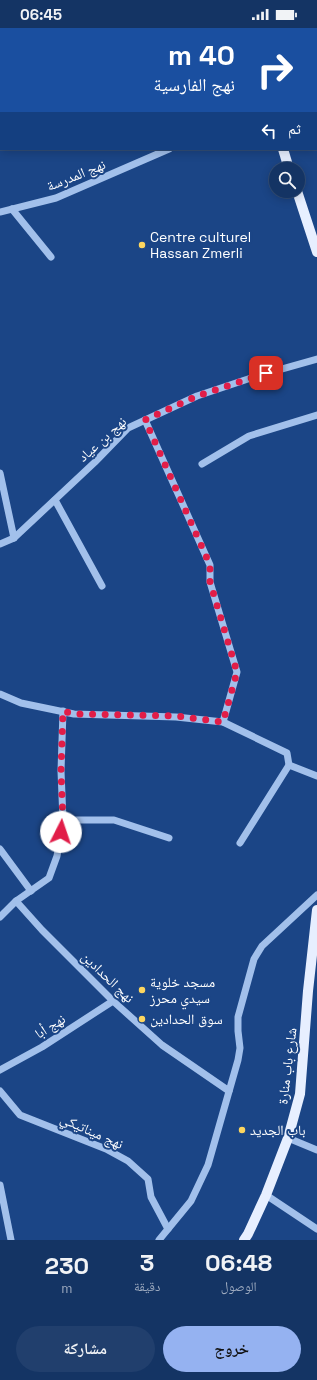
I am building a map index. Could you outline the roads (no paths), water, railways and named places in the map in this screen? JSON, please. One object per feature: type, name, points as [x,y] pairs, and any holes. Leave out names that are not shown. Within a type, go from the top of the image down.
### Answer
[{"type":"main road","points":[[282,150],[287,162]]},
{"type":"main road","points":[[298,198],[317,252]]},
{"type":"main road","name":"شارع باب منارة","points":[[244,1240],[266,1195],[288,1138],[300,1094],[308,991],[317,910]]},
{"type":"street","name":"نهج المدرسة","points":[[0,212],[56,198],[167,150]]},
{"type":"street","points":[[12,209],[51,257]]},
{"type":"street","name":"نهج بن عياد","points":[[0,544],[14,538],[95,462],[128,428],[197,396],[254,377],[317,359]]},
{"type":"street","points":[[202,464],[248,436],[317,415]]},
{"type":"street","points":[[145,420],[210,565],[210,582],[237,672],[223,722]]},
{"type":"street","points":[[0,473],[14,538]]},
{"type":"street","points":[[55,500],[102,586]]},
{"type":"street","points":[[0,694],[21,703],[74,714],[176,716],[223,722],[287,753],[289,765],[240,843]]},
{"type":"street","points":[[0,917],[16,901],[49,878],[57,856],[63,820],[61,771],[63,711]]},
{"type":"street","points":[[289,765],[317,776]]},
{"type":"street","points":[[63,820],[114,820],[169,838]]},
{"type":"street","points":[[0,849],[31,891]]},
{"type":"street","points":[[159,1240],[191,1201],[208,1165],[240,1048],[238,1017],[254,959],[262,946],[317,895]]},
{"type":"street","name":"نهج الحدادين","points":[[16,901],[42,930],[113,1002],[162,1045],[229,1091]]},
{"type":"street","name":"نهج أبا","points":[[0,1070],[42,1047],[113,1002]]},
{"type":"street","name":"نهج ميناتيكي","points":[[0,1091],[20,1115],[106,1149],[128,1161],[148,1179],[151,1197],[168,1229]]},
{"type":"street","points":[[288,1138],[317,1150]]},
{"type":"street","points":[[0,1185],[11,1240]]},
{"type":"street","points":[[266,1195],[317,1229]]},
{"type":"place","name":"Centre culturel Hassan Zmerli","points":[[142,245]]},
{"type":"place","name":"مسجد خلوية سيدي محرز","points":[[142,990]]},
{"type":"place","name":"سوق الحدادين","points":[[142,1019]]},
{"type":"place","name":"باب الجديد","points":[[242,1130]]}]
